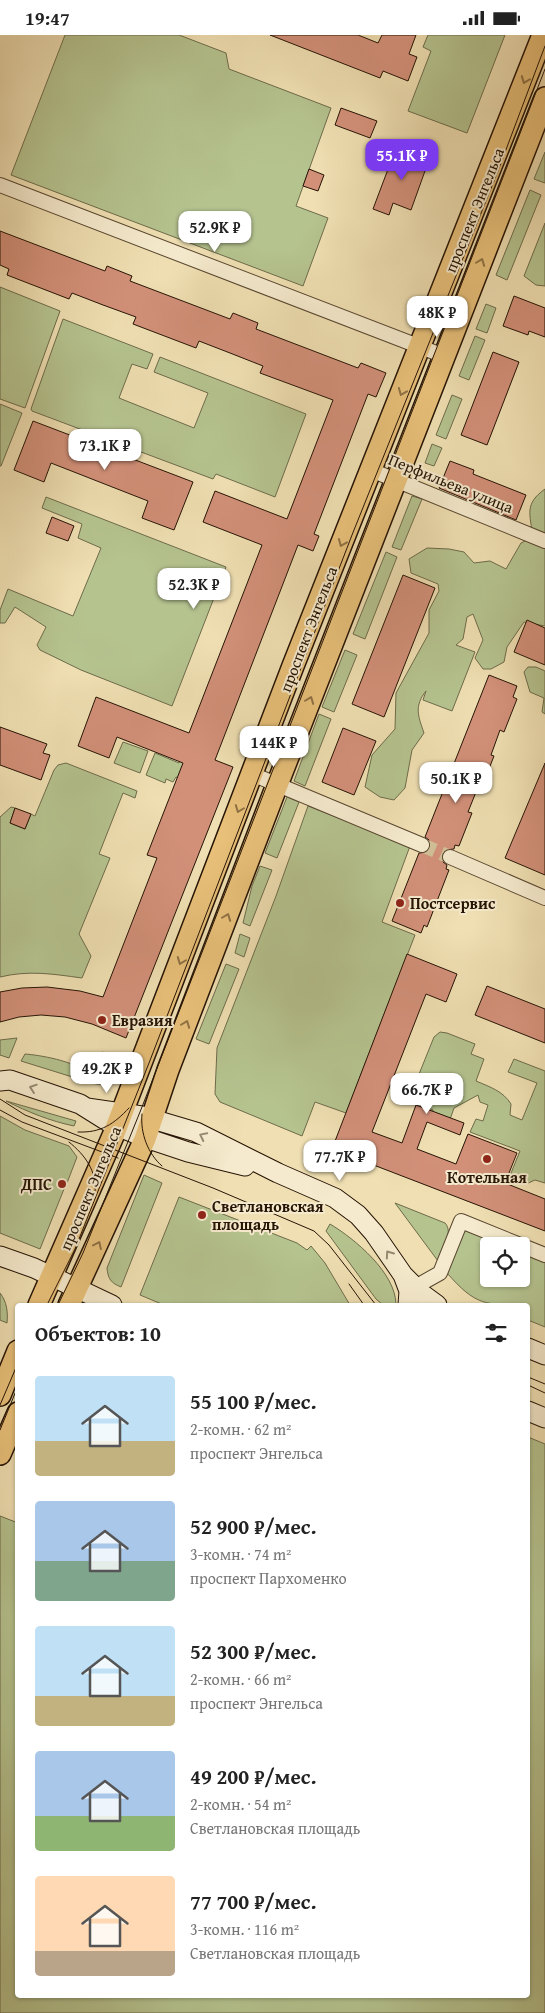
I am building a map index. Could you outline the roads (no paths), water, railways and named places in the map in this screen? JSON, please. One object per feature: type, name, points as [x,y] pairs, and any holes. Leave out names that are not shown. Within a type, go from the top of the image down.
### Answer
[{"type":"main road","name":"проспект Энгельса","points":[[46,1289],[120,1119],[252,774],[543,35]]},
{"type":"main road","name":"проспект Энгельса","points":[[72,1298],[149,1128],[168,1069],[277,785],[545,98]]},
{"type":"main road","points":[[3,1079],[149,1128],[188,1152],[278,1173],[335,1198],[358,1215],[374,1233],[409,1281],[435,1303]]},
{"type":"main road","points":[[0,1256],[46,1289]]},
{"type":"main road","points":[[0,1263],[46,1289],[92,1303]]},
{"type":"main road","points":[[408,1303],[409,1281]]},
{"type":"main road","points":[[72,1298],[101,1303]]},
{"type":"main road","points":[[530,1349],[545,1355]]},
{"type":"main road","points":[[0,1395],[15,1358]]},
{"type":"main road","points":[[530,1412],[545,1418]]},
{"type":"main road","points":[[0,1454],[15,1420]]},
{"type":"street","points":[[0,185],[444,356]]},
{"type":"street","name":"Перфильева улица","points":[[371,470],[545,541]]},
{"type":"street","points":[[252,774],[422,845]]},
{"type":"street","points":[[450,857],[545,898]]},
{"type":"street","points":[[409,1281],[440,1273],[461,1221],[545,1255]]},
{"type":"tunnel","points":[[422,845],[450,857]]},
{"type":"tram line","points":[[48,1303],[75,1249],[149,1063],[352,535],[498,171],[545,46]]},
{"type":"tram line","points":[[59,1303],[83,1253],[142,1107],[545,69]]},
{"type":"tram line","points":[[0,1099],[25,1115],[213,1188],[314,1231],[329,1245],[374,1303]]},
{"type":"tram line","points":[[78,1132],[100,1129],[118,1119],[129,1108]]},
{"type":"tram line","points":[[0,1110],[22,1122],[118,1158]]},
{"type":"tram line","points":[[142,1114],[142,1128],[146,1143],[162,1166]]},
{"type":"tram line","points":[[69,1142],[89,1164],[94,1177],[95,1192]]},
{"type":"tram line","points":[[349,1284],[363,1303]]},
{"type":"tram line","points":[[0,1405],[15,1370]]},
{"type":"tram line","points":[[530,1378],[545,1384]]},
{"type":"tram line","points":[[530,1386],[545,1393]]},
{"type":"tram line","points":[[0,1430],[15,1393]]},
{"type":"place","name":"Постсервис","points":[[400,903]]},
{"type":"place","name":"Евразия","points":[[102,1020]]},
{"type":"place","name":"Котельная","points":[[487,1159]]},
{"type":"place","name":"ДПС","points":[[62,1184]]},
{"type":"place","name":"Светлановская площадь","points":[[202,1215]]}]
